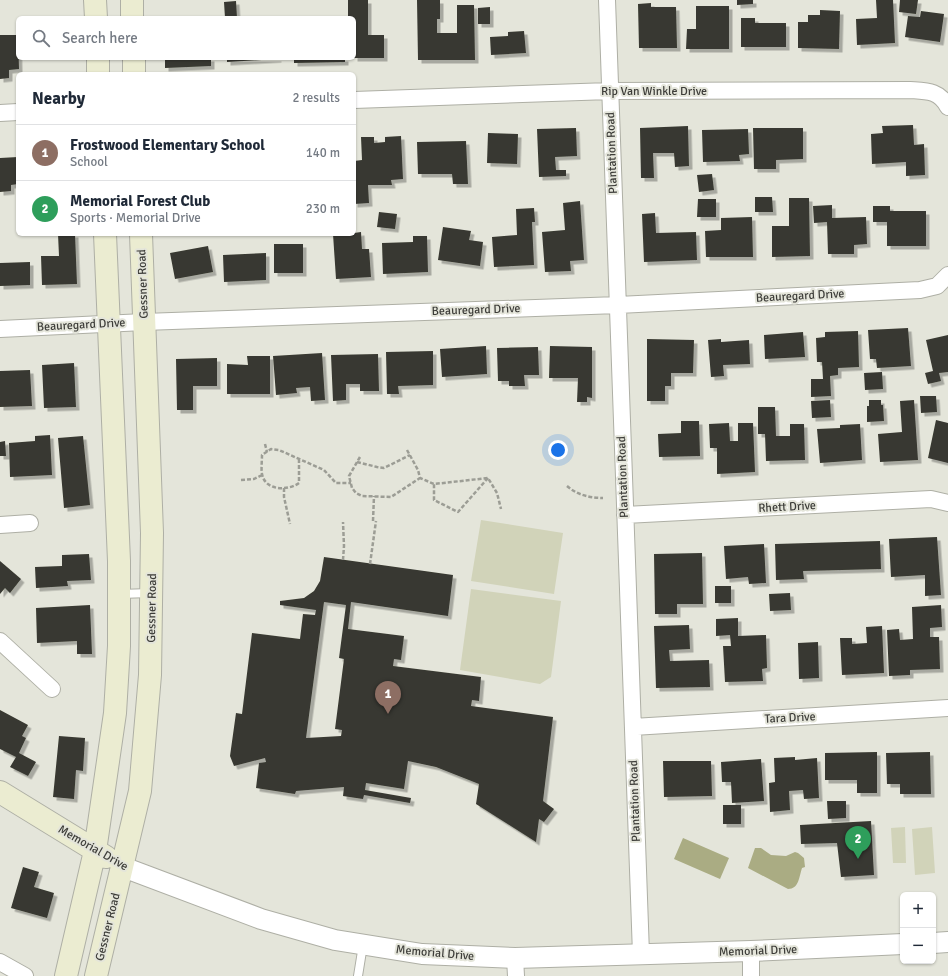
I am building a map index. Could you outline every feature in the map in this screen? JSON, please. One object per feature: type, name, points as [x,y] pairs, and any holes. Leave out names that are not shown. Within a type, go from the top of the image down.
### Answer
[{"type":"main road","points":[[95,0],[96,16]]},
{"type":"main road","points":[[132,0],[132,16]]},
{"type":"main road","points":[[98,60],[98,72]]},
{"type":"main road","points":[[134,60],[134,72]]},
{"type":"main road","points":[[66,976],[95,851],[115,713],[119,646],[119,562],[105,236]]},
{"type":"main road","name":"Gessner Road","points":[[96,976],[140,791],[150,675],[152,533],[141,236]]},
{"type":"main road","name":"Memorial Drive","points":[[0,792],[123,867]]},
{"type":"street","name":"Plantation Road","points":[[607,0],[624,515],[641,954]]},
{"type":"street","name":"Rip Van Winkle Drive","points":[[356,100],[610,91],[930,91],[944,99],[948,107]]},
{"type":"street","points":[[0,113],[16,112]]},
{"type":"street","name":"Beauregard Drive","points":[[0,329],[109,323],[618,305],[920,290],[937,286],[948,276]]},
{"type":"street","name":"Rhett Drive","points":[[624,515],[931,499],[948,503]]},
{"type":"street","points":[[0,525],[30,523]]},
{"type":"street","points":[[0,641],[52,689]]},
{"type":"street","name":"Tara Drive","points":[[633,727],[948,708]]},
{"type":"street","name":"Memorial Drive","points":[[123,867],[261,919],[335,940],[515,967],[641,954],[900,944]]},
{"type":"street","points":[[936,943],[948,942]]},
{"type":"street","points":[[751,951],[751,976]]},
{"type":"street","points":[[0,962],[25,976]]},
{"type":"lane","points":[[119,594],[152,592]]},
{"type":"lane","points":[[358,976],[363,944]]},
{"type":"path","points":[[266,444],[267,452]]},
{"type":"path","points":[[299,459],[299,483],[293,487],[284,488],[275,488],[266,483],[262,475],[262,455],[271,449],[279,450],[324,470],[336,483],[351,483]]},
{"type":"path","points":[[407,450],[418,470],[420,478]]},
{"type":"path","points":[[357,462],[384,468],[410,455]]},
{"type":"path","points":[[360,457],[349,476],[352,488],[356,493],[362,496],[391,497],[420,478]]},
{"type":"path","points":[[241,480],[254,479],[262,475]]},
{"type":"path","points":[[420,478],[434,484],[488,478]]},
{"type":"path","points":[[434,484],[434,500],[458,512],[488,478]]},
{"type":"path","points":[[488,478],[497,493],[501,509]]},
{"type":"path","points":[[567,486],[579,494],[595,498],[603,498]]},
{"type":"path","points":[[284,488],[284,497],[290,524]]},
{"type":"path","points":[[370,564],[374,521],[374,496]]},
{"type":"path","points":[[343,522],[343,560]]},
{"type":"shaded area","points":[[481,520],[563,533],[554,594],[471,581]]},
{"type":"shaded area","points":[[471,589],[561,601],[551,677],[540,684],[460,670]]},
{"type":"shaded area","points":[[905,827],[906,863],[893,863],[891,828]]},
{"type":"shaded area","points":[[932,827],[935,873],[915,875],[912,829]]},
{"type":"shaded area","points":[[683,838],[729,858],[720,879],[674,859]]},
{"type":"shaded area","points":[[755,848],[761,848],[771,855],[786,856],[795,852],[804,858],[805,867],[802,868],[796,885],[788,889],[748,868]]},
{"type":"building","points":[[348,0],[368,0],[368,35],[384,35],[384,58],[356,58],[356,16],[348,16]]},
{"type":"building","points":[[417,0],[440,0],[440,19],[437,19],[437,33],[457,33],[457,5],[474,5],[475,60],[418,60]]},
{"type":"building","points":[[737,0],[753,0],[753,4],[737,5]]},
{"type":"building","points":[[876,0],[893,0],[895,43],[857,45],[856,19],[877,18]]},
{"type":"building","points":[[900,0],[918,0],[916,14],[899,12]]},
{"type":"building","points":[[236,1],[237,16],[225,16],[224,2]]},
{"type":"building","points":[[651,3],[651,7],[676,7],[677,48],[639,48],[638,4]]},
{"type":"building","points":[[696,6],[729,6],[729,49],[686,49],[687,29],[696,29]]},
{"type":"building","points":[[490,7],[490,24],[478,24],[478,8]]},
{"type":"building","points":[[820,10],[840,11],[839,49],[798,48],[798,22],[808,22],[808,15],[820,15]]},
{"type":"building","points":[[921,11],[944,14],[940,42],[905,37],[908,16],[920,17]]},
{"type":"building","points":[[741,18],[755,18],[755,23],[786,23],[786,47],[741,47]]},
{"type":"building","points":[[524,31],[526,53],[491,55],[490,37],[508,36],[508,32]]},
{"type":"building","points":[[0,35],[16,35],[16,60],[19,60],[19,69],[9,70],[9,78],[0,79]]},
{"type":"building","points":[[165,60],[211,60],[211,66],[165,68]]},
{"type":"building","points":[[227,60],[261,60],[227,62]]},
{"type":"building","points":[[294,60],[345,60],[345,62],[294,63]]},
{"type":"building","points":[[913,125],[914,145],[924,144],[925,175],[906,176],[906,162],[872,164],[871,134],[883,133],[882,126]]},
{"type":"building","points":[[688,126],[689,166],[675,167],[674,153],[653,153],[654,178],[641,178],[640,128]]},
{"type":"building","points":[[576,128],[577,156],[555,157],[556,170],[566,170],[566,176],[539,177],[537,129]]},
{"type":"building","points":[[753,128],[803,128],[803,159],[776,160],[776,169],[754,169]]},
{"type":"building","points":[[748,129],[749,154],[739,155],[740,161],[703,162],[702,130]]},
{"type":"building","points":[[488,133],[518,134],[517,164],[487,163]]},
{"type":"building","points":[[401,136],[403,179],[391,180],[392,185],[368,185],[369,203],[356,204],[356,161],[362,160],[361,137],[374,137],[374,143],[385,142],[385,137]]},
{"type":"building","points":[[466,141],[468,184],[453,184],[452,174],[418,174],[417,142]]},
{"type":"building","points":[[16,157],[16,184],[11,185],[11,191],[0,192],[0,158]]},
{"type":"building","points":[[712,174],[714,190],[699,192],[697,175]]},
{"type":"building","points":[[755,197],[772,197],[773,212],[755,212]]},
{"type":"building","points":[[789,198],[809,198],[810,256],[772,257],[772,226],[789,226]]},
{"type":"building","points":[[698,199],[716,199],[716,217],[697,217]]},
{"type":"building","points":[[580,201],[584,260],[570,261],[571,271],[545,272],[542,232],[565,230],[563,203]]},
{"type":"building","points":[[832,205],[832,218],[866,217],[867,244],[854,245],[854,254],[828,254],[827,222],[814,223],[813,206]]},
{"type":"building","points":[[873,206],[890,206],[890,211],[926,211],[926,246],[887,246],[887,222],[873,222]]},
{"type":"building","points":[[534,208],[535,222],[532,222],[534,265],[494,267],[492,237],[517,235],[516,209]]},
{"type":"building","points":[[379,212],[397,214],[395,229],[377,227]]},
{"type":"building","points":[[655,213],[656,233],[696,232],[697,260],[644,262],[642,214]]},
{"type":"building","points":[[752,217],[753,257],[706,257],[705,231],[721,230],[721,218]]},
{"type":"building","points":[[443,227],[471,231],[469,240],[483,242],[480,266],[438,260]]},
{"type":"building","points":[[361,232],[362,249],[369,249],[371,277],[336,279],[333,236],[356,236],[356,233]]},
{"type":"building","points":[[58,236],[75,236],[77,284],[42,285],[41,256],[59,256]]},
{"type":"building","points":[[413,236],[427,236],[428,272],[383,274],[382,243],[413,242]]},
{"type":"building","points":[[274,244],[303,244],[303,273],[274,273]]},
{"type":"building","points":[[208,246],[213,272],[175,279],[170,253]]},
{"type":"building","points":[[266,253],[266,280],[224,282],[223,255]]},
{"type":"building","points":[[30,262],[30,285],[0,286],[0,263]]},
{"type":"building","points":[[908,328],[911,366],[877,368],[876,359],[870,359],[868,330]]},
{"type":"building","points":[[858,331],[859,367],[838,368],[838,375],[830,376],[831,396],[811,397],[811,379],[823,379],[822,362],[817,362],[816,338],[825,337],[825,332]]},
{"type":"building","points":[[803,332],[805,357],[765,359],[764,335]]},
{"type":"building","points":[[948,335],[948,372],[939,373],[941,381],[928,384],[925,373],[933,371],[926,340]]},
{"type":"building","points":[[647,339],[694,340],[693,373],[671,373],[671,386],[665,386],[665,401],[647,401]]},
{"type":"building","points":[[721,339],[721,342],[749,340],[750,364],[723,365],[724,376],[711,377],[708,340]]},
{"type":"building","points":[[486,346],[487,374],[442,377],[440,349]]},
{"type":"building","points":[[550,346],[592,347],[592,398],[587,397],[587,402],[577,402],[578,378],[549,378]]},
{"type":"building","points":[[538,347],[539,375],[524,375],[525,386],[509,386],[509,381],[498,381],[497,348]]},
{"type":"building","points":[[433,351],[433,385],[398,386],[399,394],[387,394],[386,352]]},
{"type":"building","points":[[322,353],[325,400],[311,401],[310,387],[296,388],[297,393],[276,395],[273,356]]},
{"type":"building","points":[[378,354],[379,391],[360,391],[360,384],[346,384],[346,400],[333,401],[331,355]]},
{"type":"building","points":[[247,356],[270,356],[270,394],[227,394],[227,364],[248,365]]},
{"type":"building","points":[[217,358],[217,386],[193,386],[193,410],[177,410],[176,359]]},
{"type":"building","points":[[74,363],[76,407],[44,408],[42,365]]},
{"type":"building","points":[[30,370],[32,406],[0,407],[0,371]]},
{"type":"building","points":[[882,372],[883,389],[865,390],[864,373]]},
{"type":"building","points":[[920,396],[936,396],[937,412],[921,413]]},
{"type":"building","points":[[830,400],[831,417],[812,418],[811,401]]},
{"type":"building","points":[[869,400],[881,400],[881,405],[883,405],[884,421],[867,422],[867,406],[869,406]]},
{"type":"building","points":[[914,400],[918,460],[880,462],[878,434],[902,432],[900,401]]},
{"type":"building","points":[[758,407],[775,407],[776,436],[790,436],[790,424],[804,424],[805,460],[766,461],[765,434],[758,434]]},
{"type":"building","points":[[936,420],[948,423],[948,463],[928,458]]},
{"type":"building","points":[[681,421],[699,421],[700,456],[659,457],[658,434],[681,433]]},
{"type":"building","points":[[729,423],[730,441],[738,441],[738,423],[753,423],[755,472],[717,474],[717,448],[710,448],[709,424]]},
{"type":"building","points":[[860,424],[862,460],[820,463],[817,429],[840,428],[840,425]]},
{"type":"building","points":[[50,435],[52,475],[10,477],[9,443],[35,441],[35,436]]},
{"type":"building","points":[[83,436],[90,505],[64,508],[58,438]]},
{"type":"building","points":[[5,441],[6,456],[0,456],[0,442]]},
{"type":"building","points":[[937,537],[941,595],[925,596],[925,575],[891,577],[889,539]]},
{"type":"building","points":[[880,541],[881,569],[803,571],[804,579],[776,580],[775,544]]},
{"type":"building","points":[[764,544],[766,583],[749,584],[748,577],[726,579],[724,546]]},
{"type":"building","points":[[702,553],[703,604],[677,604],[677,614],[655,614],[654,554]]},
{"type":"building","points":[[89,554],[91,580],[67,581],[68,586],[36,588],[35,567],[62,566],[62,555]]},
{"type":"building","points":[[324,557],[453,575],[448,616],[351,602],[348,629],[404,636],[401,660],[394,659],[393,666],[481,677],[479,701],[472,700],[471,706],[553,717],[543,801],[554,809],[544,822],[539,819],[536,842],[476,804],[479,784],[436,767],[408,761],[404,789],[366,783],[365,790],[411,798],[410,803],[364,795],[363,799],[343,796],[344,787],[296,791],[295,794],[256,788],[259,763],[266,762],[265,758],[234,766],[230,756],[236,713],[242,714],[252,633],[300,639],[303,614],[315,615],[316,610],[280,605],[280,601],[304,598],[314,591],[320,581]],"holes":[[[324,602],[346,605],[339,658],[344,659],[335,729],[342,730],[341,736],[306,738]]]},
{"type":"building","points":[[0,561],[21,579],[10,593],[5,588],[0,594]]},
{"type":"building","points":[[715,586],[731,586],[731,603],[715,603]]},
{"type":"building","points":[[790,593],[791,610],[770,611],[769,594]]},
{"type":"building","points":[[90,605],[92,654],[77,654],[77,641],[37,643],[36,608]]},
{"type":"building","points":[[941,605],[942,627],[930,628],[930,637],[939,637],[940,669],[910,670],[910,675],[889,676],[887,630],[899,629],[900,640],[913,639],[912,607]]},
{"type":"building","points":[[738,618],[738,636],[766,635],[767,668],[762,669],[763,681],[725,682],[723,646],[731,646],[730,635],[716,636],[716,619]]},
{"type":"building","points":[[689,625],[690,649],[669,650],[670,661],[709,660],[710,687],[656,688],[654,626]]},
{"type":"building","points":[[882,626],[884,673],[842,675],[840,638],[852,638],[852,644],[867,643],[866,627]]},
{"type":"building","points":[[818,642],[819,678],[799,679],[798,643]]},
{"type":"building","points":[[0,710],[28,725],[22,736],[26,738],[19,753],[36,762],[28,776],[10,767],[16,757],[0,749]]},
{"type":"building","points":[[59,736],[85,738],[83,771],[76,770],[74,799],[53,797]]},
{"type":"building","points":[[877,752],[877,793],[857,793],[857,780],[825,780],[825,753]]},
{"type":"building","points":[[930,752],[931,794],[900,794],[900,784],[887,784],[886,753]]},
{"type":"building","points":[[795,757],[795,760],[817,758],[819,798],[804,799],[803,790],[789,791],[790,810],[770,812],[769,783],[775,782],[774,758]]},
{"type":"building","points":[[761,759],[764,801],[732,803],[731,782],[722,782],[721,762]]},
{"type":"building","points":[[663,761],[711,761],[712,796],[664,797]]},
{"type":"building","points":[[827,801],[846,801],[846,818],[828,819]]},
{"type":"building","points":[[723,805],[741,805],[741,824],[723,824]]},
{"type":"building","points":[[871,821],[874,875],[841,877],[837,843],[801,844],[800,825]]},
{"type":"building","points":[[23,867],[39,872],[34,887],[54,893],[47,918],[11,908]]},
{"type":"place","name":"Frostwood Elementary School","points":[[388,714]]},
{"type":"place","name":"Memorial Forest Club","points":[[858,859]]}]
